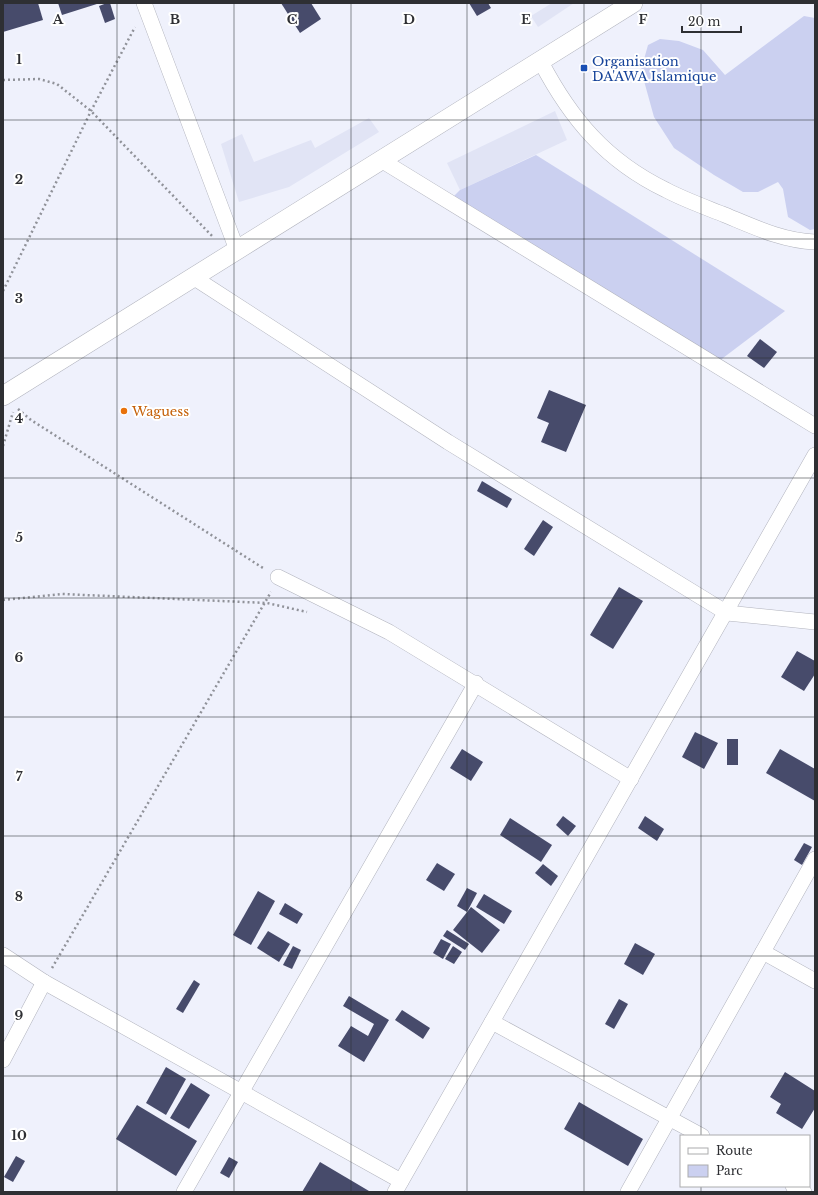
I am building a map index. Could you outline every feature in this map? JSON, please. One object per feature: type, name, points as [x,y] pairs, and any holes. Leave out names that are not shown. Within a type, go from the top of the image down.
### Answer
[{"type":"street","points":[[3,396],[633,3]]},
{"type":"street","points":[[145,5],[233,252]]},
{"type":"street","points":[[540,62],[558,94],[579,123],[615,159],[665,190],[768,233],[800,242],[815,242]]},
{"type":"street","points":[[381,160],[815,426]]},
{"type":"street","points":[[193,277],[448,442],[726,613],[815,622]]},
{"type":"street","points":[[3,955],[44,982],[241,1092],[398,1187],[815,455]]},
{"type":"street","points":[[278,577],[390,632],[476,683],[631,780]]},
{"type":"street","points":[[184,1192],[476,683]]},
{"type":"street","points":[[628,1192],[815,859]]},
{"type":"street","points":[[763,952],[815,981]]},
{"type":"street","points":[[3,1060],[44,982]]},
{"type":"street","points":[[492,1022],[700,1135]]},
{"type":"street","points":[[795,1187],[804,1192]]},
{"type":"path","points":[[3,291],[9,276],[145,5]]},
{"type":"path","points":[[3,80],[39,79],[57,84],[91,111],[233,252]]},
{"type":"path","points":[[3,277],[9,276]]},
{"type":"path","points":[[3,446],[14,407],[31,420],[278,577],[266,603],[44,982]]},
{"type":"path","points":[[3,600],[62,594],[266,603],[313,614]]},
{"type":"shaded area","points":[[552,3],[574,3],[538,27],[531,16]]},
{"type":"shaded area","points":[[555,111],[567,140],[460,190],[447,163]]},
{"type":"shaded area","points":[[369,118],[379,132],[289,187],[239,202],[221,144],[242,134],[254,162],[311,140],[315,148]]},
{"type":"green space","points":[[804,16],[815,18],[815,229],[810,230],[788,217],[783,189],[778,182],[758,192],[743,192],[714,175],[674,148],[654,117],[641,70],[648,45],[660,39],[679,41],[703,50],[725,75]]},
{"type":"green space","points":[[536,155],[785,311],[719,361],[454,196],[460,190]]},
{"type":"building","points":[[3,3],[38,3],[43,20],[3,32]]},
{"type":"building","points":[[58,3],[100,3],[62,15]]},
{"type":"building","points":[[110,3],[115,19],[105,23],[99,6]]},
{"type":"building","points":[[281,3],[311,3],[321,19],[300,33]]},
{"type":"building","points":[[469,3],[488,3],[491,8],[477,16]]},
{"type":"building","points":[[760,339],[777,352],[764,368],[747,356]]},
{"type":"building","points":[[549,390],[586,405],[566,452],[541,442],[549,423],[537,418]]},
{"type":"building","points":[[482,481],[512,499],[507,508],[477,491]]},
{"type":"building","points":[[543,520],[553,527],[534,556],[524,549]]},
{"type":"building","points":[[619,587],[643,601],[613,649],[590,635]]},
{"type":"building","points":[[797,651],[815,661],[815,674],[804,691],[781,677]]},
{"type":"building","points":[[695,732],[718,743],[704,769],[682,757]]},
{"type":"building","points":[[727,739],[738,739],[738,765],[727,765]]},
{"type":"building","points":[[462,749],[483,762],[471,781],[450,768]]},
{"type":"building","points":[[780,749],[815,769],[815,801],[766,773]]},
{"type":"building","points":[[563,816],[576,826],[568,836],[556,825]]},
{"type":"building","points":[[645,816],[664,829],[657,841],[638,828]]},
{"type":"building","points":[[510,818],[552,845],[541,862],[500,835]]},
{"type":"building","points":[[804,843],[812,847],[802,865],[794,860]]},
{"type":"building","points":[[437,863],[455,874],[444,891],[426,880]]},
{"type":"building","points":[[543,864],[558,876],[551,886],[535,873]]},
{"type":"building","points":[[467,888],[477,893],[467,912],[457,906]]},
{"type":"building","points":[[258,891],[275,901],[251,945],[233,935]]},
{"type":"building","points":[[484,894],[512,911],[504,924],[476,907]]},
{"type":"building","points":[[285,903],[303,914],[297,924],[279,914]]},
{"type":"building","points":[[471,907],[500,930],[482,953],[453,930]]},
{"type":"building","points":[[447,930],[469,944],[465,950],[443,936]]},
{"type":"building","points":[[268,931],[290,944],[279,962],[257,948]]},
{"type":"building","points":[[441,939],[451,944],[443,959],[433,953]]},
{"type":"building","points":[[635,943],[655,954],[643,975],[624,964]]},
{"type":"building","points":[[293,946],[301,950],[292,969],[283,965]]},
{"type":"building","points":[[453,946],[462,952],[454,964],[445,959]]},
{"type":"building","points":[[194,980],[200,984],[183,1013],[176,1009]]},
{"type":"building","points":[[349,996],[389,1020],[364,1062],[338,1046],[351,1026],[368,1036],[374,1024],[343,1006]]},
{"type":"building","points":[[619,999],[628,1004],[614,1029],[605,1024]]},
{"type":"building","points":[[402,1010],[430,1028],[423,1039],[395,1020]]},
{"type":"building","points":[[166,1067],[186,1079],[166,1115],[146,1103]]},
{"type":"building","points":[[785,1072],[815,1091],[815,1108],[802,1129],[776,1113],[781,1104],[770,1097]]},
{"type":"building","points":[[191,1083],[210,1095],[189,1129],[170,1118]]},
{"type":"building","points":[[579,1102],[643,1139],[628,1166],[564,1129]]},
{"type":"building","points":[[137,1105],[197,1141],[176,1176],[116,1139]]},
{"type":"building","points":[[16,1156],[25,1161],[13,1182],[4,1177]]},
{"type":"building","points":[[229,1157],[238,1162],[229,1178],[220,1173]]},
{"type":"building","points":[[320,1162],[369,1191],[369,1192],[302,1192]]},
{"type":"place","name":"Organisation DA'AWA Islamique","points":[[584,68]]},
{"type":"place","name":"Waguess","points":[[124,411]]}]
